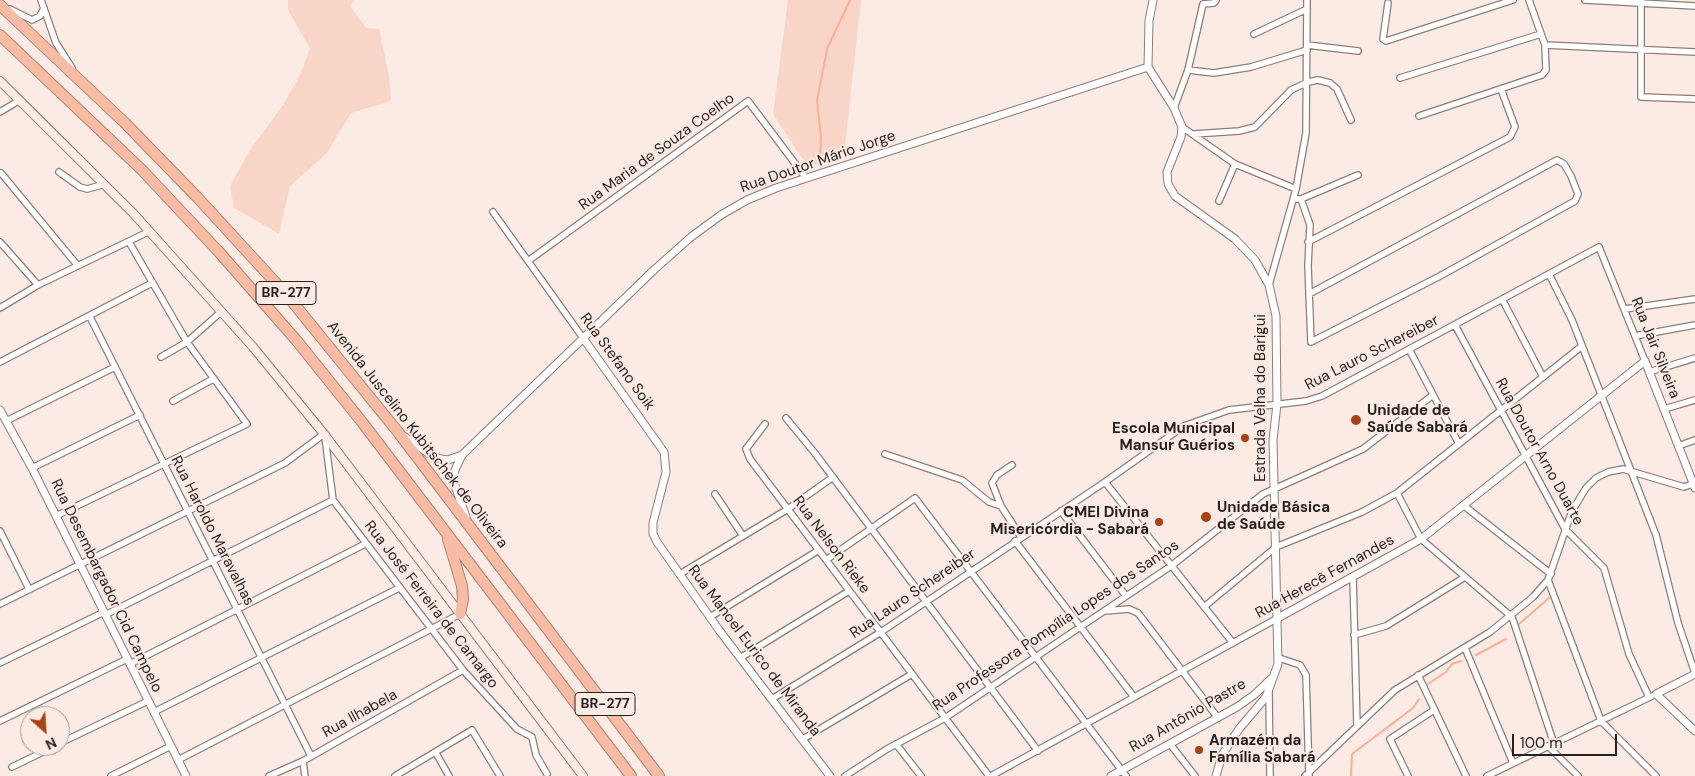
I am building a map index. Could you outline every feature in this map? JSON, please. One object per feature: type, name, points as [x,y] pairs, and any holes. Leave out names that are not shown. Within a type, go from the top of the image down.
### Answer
[{"type":"highway","name":"Avenida Juscelino Kubitschek de Oliveira","points":[[0,4],[78,77],[178,176],[256,260],[318,332],[398,432],[659,776]]},
{"type":"highway","name":"BR-277","points":[[0,35],[111,140],[218,252],[335,387],[631,776]]},
{"type":"highway","points":[[444,529],[462,586],[463,600],[460,614]]},
{"type":"main road","points":[[0,81],[105,184],[222,311],[324,434],[583,776]]},
{"type":"street","points":[[41,0],[56,43],[78,77]]},
{"type":"street","points":[[1153,0],[1149,29],[1148,67],[1174,108],[1182,127],[1235,164],[1296,188]]},
{"type":"street","points":[[1174,108],[1188,70],[1203,4],[1214,4],[1216,0]]},
{"type":"street","points":[[1269,285],[1294,198],[1306,133],[1308,0]]},
{"type":"street","points":[[1388,3],[1383,39],[1386,41],[1514,0]]},
{"type":"street","points":[[1419,116],[1542,75],[1546,70],[1545,45],[1528,0]]},
{"type":"street","points":[[1584,0],[1695,6]]},
{"type":"street","points":[[1641,2],[1641,97],[1695,99]]},
{"type":"street","points":[[0,4],[22,17],[32,20],[40,16],[44,8]]},
{"type":"street","points":[[1254,34],[1307,9]]},
{"type":"street","points":[[1400,78],[1541,34]]},
{"type":"street","points":[[1545,45],[1640,51],[1695,52]]},
{"type":"street","points":[[1188,70],[1214,72],[1251,67],[1307,47],[1358,51]]},
{"type":"street","name":"Rua Doutor Mário Jorge","points":[[471,529],[456,493],[453,480],[455,470],[462,455],[655,269],[705,226],[747,200],[806,178],[1148,67]]},
{"type":"street","points":[[1194,134],[1239,131],[1255,127],[1291,90],[1308,82],[1318,80],[1330,83],[1337,89],[1351,120]]},
{"type":"street","points":[[1308,242],[1398,197],[1510,137],[1515,127],[1501,89]]},
{"type":"street","points":[[0,112],[20,100]]},
{"type":"street","name":"Rua Maria de Souza Coelho","points":[[528,261],[748,101],[806,178]]},
{"type":"street","name":"Estrada Velha do Barigui","points":[[1182,127],[1181,137],[1167,172],[1171,191],[1246,250],[1259,266],[1269,285],[1276,316],[1277,404],[1273,440],[1278,658],[1270,691],[1226,746],[1216,776]]},
{"type":"street","points":[[1301,199],[1310,224],[1308,242],[1309,294],[1310,342],[1440,276],[1574,201],[1578,194],[1564,164],[1557,160],[1309,294]]},
{"type":"street","points":[[1219,201],[1235,164]]},
{"type":"street","points":[[59,172],[80,187],[87,189],[105,184]]},
{"type":"street","points":[[1,173],[78,266]]},
{"type":"street","points":[[1294,198],[1301,199],[1358,175]]},
{"type":"street","name":"Rua Stefano Soik","points":[[493,212],[664,452],[666,472],[653,523],[653,534],[657,542]]},
{"type":"street","points":[[0,308],[38,285],[150,232]]},
{"type":"street","points":[[0,242],[38,285]]},
{"type":"street","points":[[56,516],[248,424],[187,342],[129,242]]},
{"type":"street","name":"Rua Lauro Schereiber","points":[[772,699],[880,632],[970,570],[1105,482],[1184,426],[1229,410],[1306,401],[1322,396],[1600,246]]},
{"type":"street","name":"Rua Jair Silveira","points":[[1600,246],[1694,485]]},
{"type":"street","points":[[1486,776],[1497,774],[1513,763],[1695,674],[1678,623],[1656,535],[1582,346],[1549,274]]},
{"type":"street","points":[[0,362],[90,317],[152,283]]},
{"type":"street","points":[[1502,299],[1543,377]]},
{"type":"street","points":[[1624,309],[1695,299]]},
{"type":"street","points":[[161,357],[187,342],[222,311]]},
{"type":"street","name":"Rua Haroldo Maravalhas","points":[[90,317],[311,756]]},
{"type":"street","name":"Rua Doutor Arno Duarte","points":[[1455,324],[1565,529],[1604,568],[1627,648],[1653,695]]},
{"type":"street","points":[[1635,336],[1695,325]]},
{"type":"street","points":[[1204,607],[1276,547],[1355,515],[1397,493],[1582,346]]},
{"type":"street","points":[[1409,349],[1459,444]]},
{"type":"street","points":[[1649,372],[1695,358]]},
{"type":"street","name":"Rua Herecê Fernandes","points":[[990,776],[1420,539],[1645,361]]},
{"type":"street","points":[[6,421],[115,367]]},
{"type":"street","points":[[172,401],[213,379]]},
{"type":"street","name":"Rua Professora Pompília Lopes dos Santos","points":[[849,775],[896,744],[945,718],[1171,566],[1259,497],[1363,449],[1433,395]]},
{"type":"street","points":[[1664,409],[1695,400]]},
{"type":"street","name":"Rua Desembargador Cid Campelo","points":[[0,410],[32,468],[186,776]]},
{"type":"street","points":[[32,468],[140,415]]},
{"type":"street","points":[[786,418],[872,528],[1038,750]]},
{"type":"street","name":"Rua Nelson Rieke","points":[[766,424],[748,446],[747,452],[826,560],[990,776]]},
{"type":"street","points":[[398,432],[436,458],[448,460],[462,455]]},
{"type":"street","points":[[0,604],[285,463],[324,434]]},
{"type":"street","name":"Rua José Ferreira de Camargo","points":[[324,434],[333,500],[463,670],[518,729],[532,737],[536,755],[547,774]]},
{"type":"street","points":[[1678,446],[1695,440]]},
{"type":"street","points":[[885,454],[962,480],[989,502],[1001,506]]},
{"type":"street","points":[[1012,465],[997,475],[992,483],[1001,506],[1021,537]]},
{"type":"street","points":[[1308,775],[1395,690],[1512,617],[1548,580],[1565,529],[1577,503],[1591,483],[1608,472],[1617,469],[1629,470],[1684,487],[1694,485]]},
{"type":"street","points":[[680,574],[788,509],[833,477]]},
{"type":"street","points":[[1105,482],[1233,643]]},
{"type":"street","points":[[1397,493],[1420,539],[1512,617],[1551,745],[1578,776]]},
{"type":"street","points":[[715,494],[744,536]]},
{"type":"street","points":[[826,560],[915,498],[1123,773]]},
{"type":"street","points":[[0,663],[333,500]]},
{"type":"street","points":[[1463,505],[1551,574]]},
{"type":"street","points":[[1061,511],[1126,596]]},
{"type":"street","points":[[0,531],[29,589]]},
{"type":"street","points":[[1015,541],[1134,697]]},
{"type":"street","name":"Rua Manoel Eurico de Miranda","points":[[657,542],[740,658],[830,776]]},
{"type":"street","points":[[0,721],[237,609],[365,544]]},
{"type":"street","points":[[710,617],[819,550]]},
{"type":"street","points":[[1354,576],[1357,726]]},
{"type":"street","points":[[1354,636],[1386,626],[1465,577]]},
{"type":"street","points":[[1548,580],[1601,721],[1656,776]]},
{"type":"street","points":[[154,712],[399,588]]},
{"type":"street","points":[[740,658],[849,590]]},
{"type":"street","points":[[1104,611],[1129,609],[1138,613],[1218,718]]},
{"type":"street","points":[[178,760],[460,614]]},
{"type":"street","points":[[1465,648],[1513,763]]},
{"type":"street","points":[[1278,658],[1300,665],[1306,675],[1308,775]]},
{"type":"street","name":"Rua Ilhabela","points":[[269,776],[303,761],[463,670]]},
{"type":"street","points":[[803,739],[912,674]]},
{"type":"street","name":"Rua Antônio Pastre","points":[[1111,776],[1123,773],[1170,744],[1218,718],[1254,695],[1275,675]]},
{"type":"street","points":[[1418,675],[1466,776]]},
{"type":"street","points":[[1270,691],[1270,776]]},
{"type":"street","points":[[1653,695],[1695,730]]},
{"type":"street","points":[[70,739],[148,701]]},
{"type":"street","points":[[1408,776],[1390,739],[1434,710]]},
{"type":"street","points":[[396,776],[472,730],[500,776]]},
{"type":"street","points":[[896,744],[921,776]]},
{"type":"street","points":[[1170,744],[1195,776]]},
{"type":"street","points":[[111,776],[171,746]]},
{"type":"street","points":[[436,753],[449,776]]},
{"type":"street","points":[[12,767],[35,756]]},
{"type":"street","points":[[303,761],[305,776]]},
{"type":"shaded area","points":[[288,0],[353,0],[350,6],[366,28],[379,29],[389,76],[391,101],[351,113],[327,153],[290,186],[279,234],[234,208],[230,186],[250,150],[283,105],[300,75],[310,48],[288,10]]},
{"type":"shaded area","points":[[788,0],[861,0],[844,155],[808,167],[773,114]]},
{"type":"waterway","points":[[820,157],[821,137],[817,101],[827,49],[850,0]]},
{"type":"waterway","points":[[1518,625],[1549,598]]},
{"type":"waterway","points":[[1476,655],[1506,639]]},
{"type":"waterway","points":[[1428,684],[1446,672],[1452,664],[1461,661]]},
{"type":"waterway","points":[[1351,776],[1352,754],[1413,708],[1419,699]]},
{"type":"place","name":"Unidade de Saúde Sabará","points":[[1356,420]]},
{"type":"place","name":"Escola Municipal Mansur Guérios","points":[[1245,438]]},
{"type":"place","name":"Unidade Básica de Saúde","points":[[1206,517]]},
{"type":"place","name":"CMEI Divina Misericórdia - Sabará","points":[[1159,522]]},
{"type":"place","name":"Armazém da Família Sabará","points":[[1199,750]]}]
